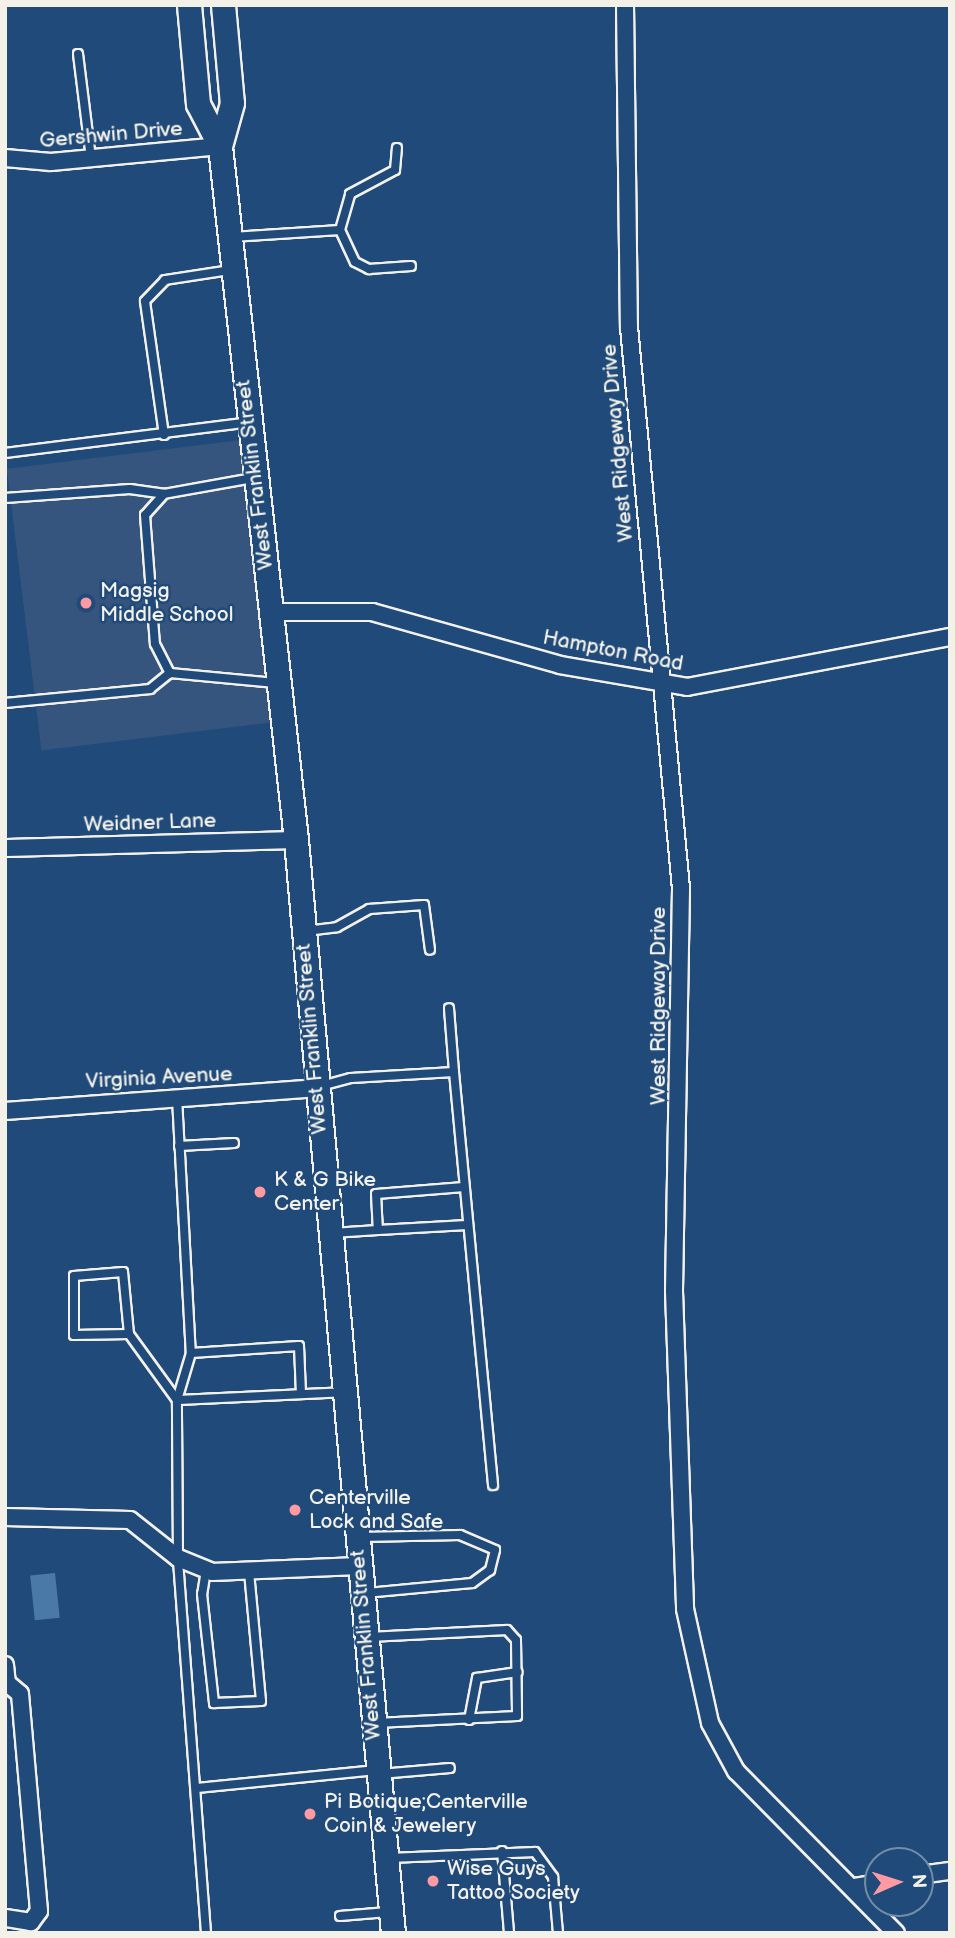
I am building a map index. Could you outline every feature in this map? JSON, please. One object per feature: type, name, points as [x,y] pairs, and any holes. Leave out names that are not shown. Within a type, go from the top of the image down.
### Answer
[{"type":"main road","name":"West Franklin Street","points":[[189,5],[198,104],[220,146]]},
{"type":"main road","name":"West Franklin Street","points":[[223,5],[232,103],[220,146],[276,682],[296,840],[315,1088],[392,1922]]},
{"type":"street","name":"West Ridgeway Drive","points":[[625,5],[624,242],[662,679],[683,965],[674,1291],[685,1609],[696,1673],[721,1747],[759,1799],[855,1887],[897,1933]]},
{"type":"street","name":"Gershwin Drive","points":[[5,158],[91,158],[220,146]]},
{"type":"street","name":"Hampton Road","points":[[270,611],[372,612],[561,665],[662,679],[687,687],[950,638]]},
{"type":"street","name":"Weidner Lane","points":[[5,848],[296,840]]},
{"type":"street","name":"Virginia Avenue","points":[[5,1111],[315,1088]]},
{"type":"street","points":[[5,1517],[130,1520],[178,1558],[206,1570],[249,1572],[359,1566]]},
{"type":"street","points":[[5,1665],[7,1683],[20,1694],[39,1912],[31,1922],[5,1918]]},
{"type":"street","points":[[855,1887],[864,1885]]},
{"type":"lane","points":[[78,54],[91,158]]},
{"type":"lane","points":[[397,148],[395,170],[350,194],[340,230],[355,262],[369,269],[411,266]]},
{"type":"lane","points":[[229,237],[340,230]]},
{"type":"lane","points":[[164,435],[145,301],[164,280],[233,270]]},
{"type":"lane","points":[[5,453],[164,435],[248,422]]},
{"type":"lane","points":[[5,498],[130,489],[164,494],[256,478]]},
{"type":"lane","points":[[164,494],[145,515],[155,644],[170,673]]},
{"type":"lane","points":[[5,703],[150,689],[170,673],[276,682]]},
{"type":"lane","points":[[303,931],[337,927],[369,909],[424,905],[430,950]]},
{"type":"lane","points":[[449,1008],[493,1485]]},
{"type":"lane","points":[[315,1088],[351,1078],[454,1072]]},
{"type":"lane","points":[[177,1098],[191,1353],[177,1400],[178,1558],[206,1933]]},
{"type":"lane","points":[[179,1146],[234,1143]]},
{"type":"lane","points":[[378,1230],[376,1194],[464,1187]]},
{"type":"lane","points":[[330,1233],[467,1225]]},
{"type":"lane","points":[[129,1334],[74,1335],[74,1276],[123,1272],[129,1334],[177,1400]]},
{"type":"lane","points":[[191,1353],[299,1346],[301,1394]]},
{"type":"lane","points":[[177,1400],[344,1392]]},
{"type":"lane","points":[[357,1537],[460,1535],[495,1550],[490,1570],[472,1583],[362,1593]]},
{"type":"lane","points":[[206,1570],[202,1594],[214,1703],[261,1701],[249,1572]]},
{"type":"lane","points":[[366,1638],[507,1630],[516,1640],[520,1714],[468,1720],[374,1724]]},
{"type":"lane","points":[[468,1720],[477,1678],[518,1672]]},
{"type":"lane","points":[[196,1788],[450,1768]]},
{"type":"lane","points":[[502,1852],[509,1933]]},
{"type":"lane","points":[[386,1858],[535,1852],[550,1868],[558,1933]]},
{"type":"lane","points":[[340,1916],[392,1922]]},
{"type":"shaded area","points":[[249,439],[284,721],[41,751],[7,469]]},
{"type":"shaded area","points":[[55,1573],[60,1618],[35,1620],[30,1576]]},
{"type":"place","name":"Magsig Middle School","points":[[86,603]]},
{"type":"place","name":"K & G Bike Center","points":[[260,1192]]},
{"type":"place","name":"Centerville Lock and Safe","points":[[295,1510]]},
{"type":"place","name":"Pi Botique;Centerville Coin & Jewelery","points":[[310,1814]]},
{"type":"place","name":"Wise Guys Tattoo Society","points":[[433,1881]]}]
